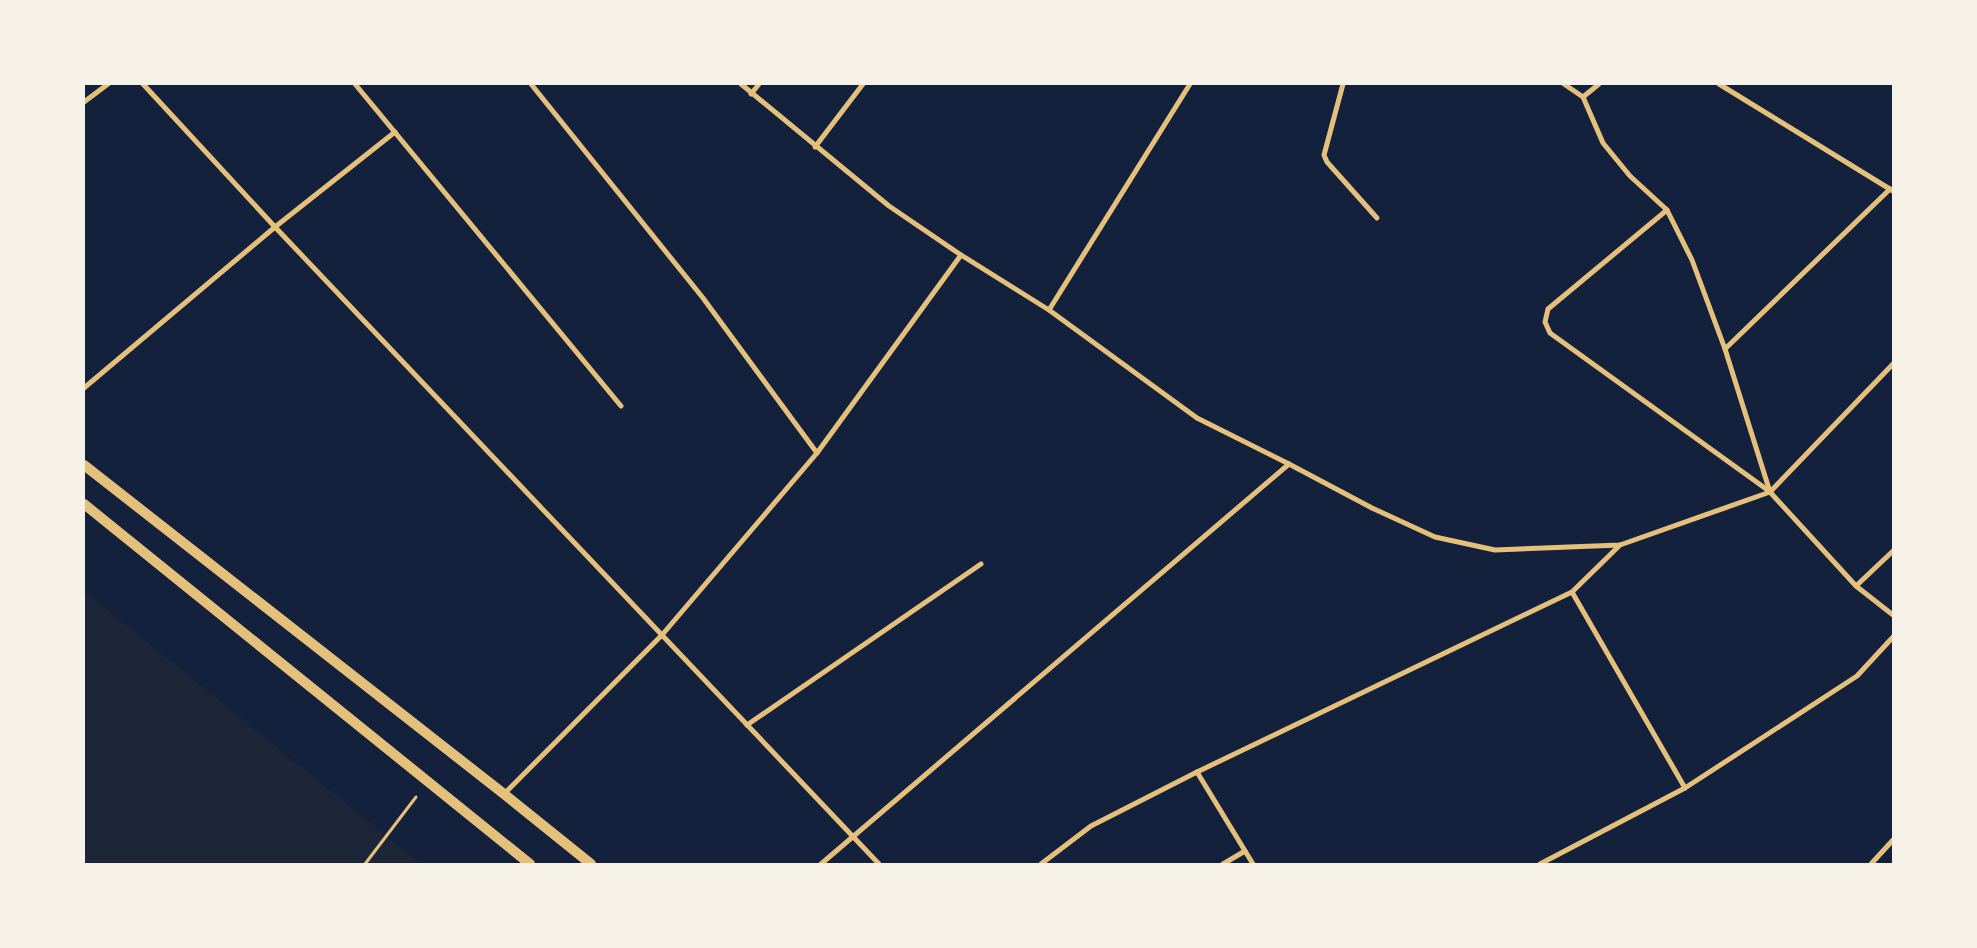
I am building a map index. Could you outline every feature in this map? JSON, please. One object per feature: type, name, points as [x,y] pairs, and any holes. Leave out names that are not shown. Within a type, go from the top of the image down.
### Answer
[{"type":"main road","points":[[84,465],[591,864]]},
{"type":"main road","points":[[84,504],[530,864]]},
{"type":"street","points":[[84,102],[108,84]]},
{"type":"street","points":[[143,84],[275,227],[879,864]]},
{"type":"street","points":[[355,84],[621,406]]},
{"type":"street","points":[[531,84],[704,298],[817,452]]},
{"type":"street","points":[[741,84],[815,147],[889,206],[961,255],[1049,310],[1197,418],[1372,508],[1435,537],[1495,550],[1620,545],[1770,492],[1893,364]]},
{"type":"street","points":[[751,94],[759,84]]},
{"type":"street","points":[[815,147],[863,84]]},
{"type":"street","points":[[1049,310],[1190,84]]},
{"type":"street","points":[[1344,84],[1324,155],[1327,162],[1377,218]]},
{"type":"street","points":[[1564,84],[1583,97],[1603,143],[1630,176],[1666,210],[1692,260],[1725,349],[1770,492]]},
{"type":"street","points":[[1583,97],[1599,84]]},
{"type":"street","points":[[1718,84],[1891,190],[1725,349]]},
{"type":"street","points":[[84,388],[275,227],[395,132]]},
{"type":"street","points":[[1666,210],[1548,308],[1545,322],[1550,334],[1770,492],[1856,586],[1893,615]]},
{"type":"street","points":[[504,794],[662,635],[817,452],[961,255]]},
{"type":"street","points":[[822,864],[1289,464]]},
{"type":"street","points":[[1041,864],[1091,826],[1197,772],[1572,592],[1620,545]]},
{"type":"street","points":[[1856,586],[1893,551]]},
{"type":"street","points":[[747,725],[981,564]]},
{"type":"street","points":[[1572,592],[1685,788]]},
{"type":"street","points":[[1540,864],[1685,788],[1857,676],[1893,637]]},
{"type":"street","points":[[1197,772],[1253,864]]},
{"type":"street","points":[[1871,864],[1893,840]]},
{"type":"street","points":[[1223,864],[1245,851]]},
{"type":"path","points":[[366,864],[427,782]]},
{"type":"shaded area","points":[[84,591],[421,864],[84,864]]}]
